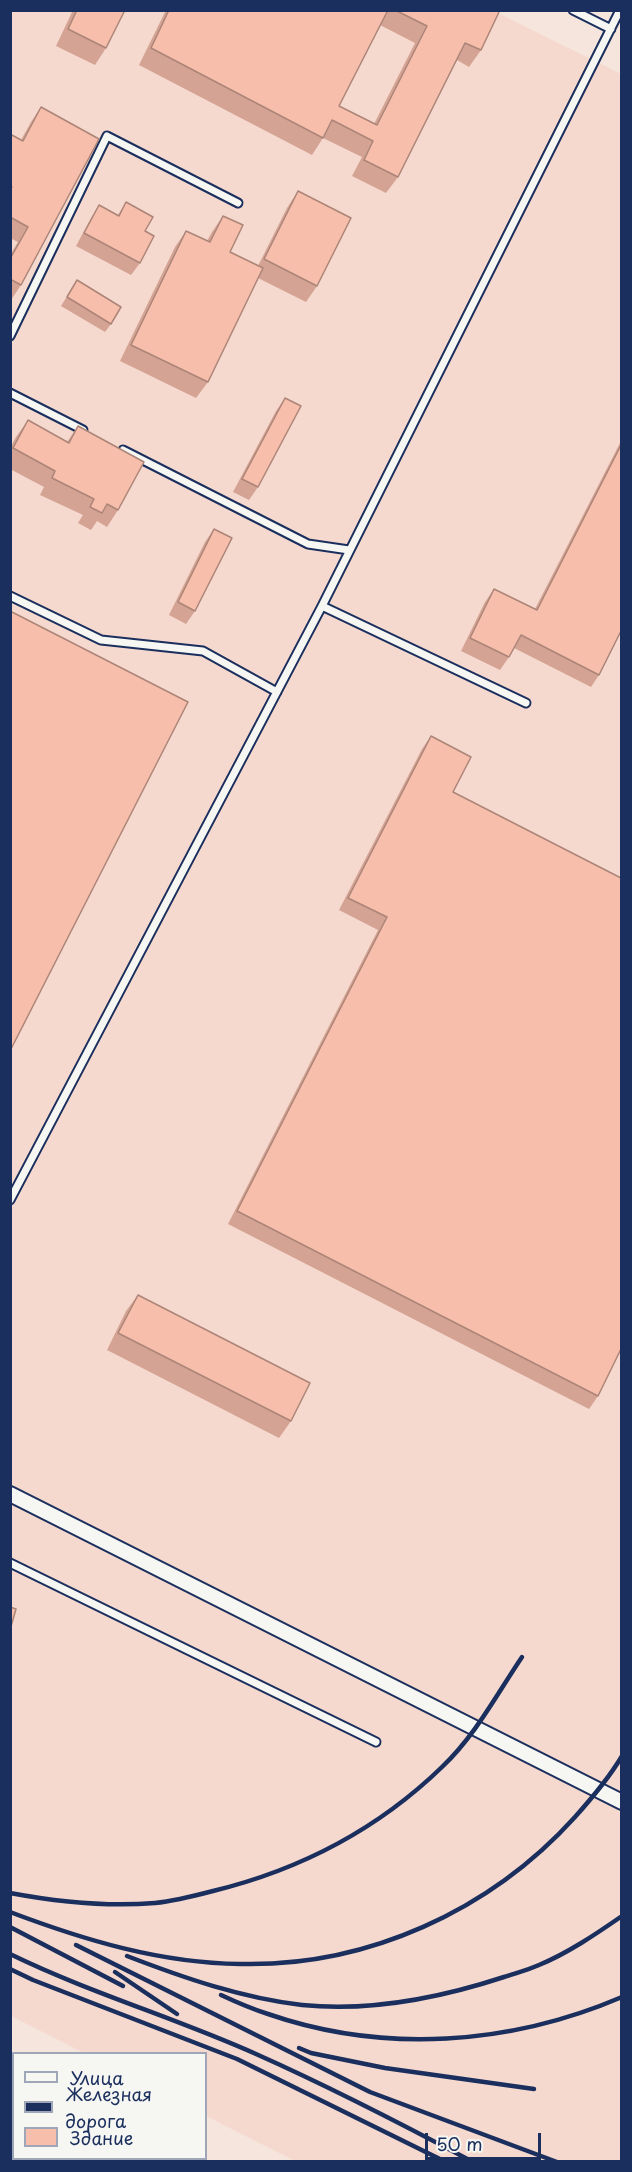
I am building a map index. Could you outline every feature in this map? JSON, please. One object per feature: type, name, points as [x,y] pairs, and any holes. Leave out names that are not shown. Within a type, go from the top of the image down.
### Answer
[{"type":"street","points":[[10,1494],[621,1802]]},
{"type":"lane","points":[[573,10],[611,29]]},
{"type":"lane","points":[[10,1200],[322,606],[620,10]]},
{"type":"lane","points":[[10,336],[107,136],[238,203]]},
{"type":"lane","points":[[10,393],[96,436]]},
{"type":"lane","points":[[117,447],[308,544],[349,550]]},
{"type":"lane","points":[[10,596],[101,640],[203,651],[277,692]]},
{"type":"lane","points":[[322,606],[526,703]]},
{"type":"lane","points":[[10,1563],[376,1742]]},
{"type":"shaded area","points":[[10,11],[494,11],[621,74],[621,2161],[295,2161],[207,2117],[207,2052],[82,2052],[11,2016]]},
{"type":"green space","points":[[89,2160],[162,2161],[93,2162]]},
{"type":"building","points":[[77,10],[125,10],[106,48],[68,29]]},
{"type":"building","points":[[169,10],[388,10],[339,106],[377,125],[427,26],[395,10],[500,10],[481,50],[465,43],[398,177],[364,160],[373,141],[332,120],[323,138],[151,48]]},
{"type":"building","points":[[41,107],[99,139],[21,285],[10,279],[10,259],[28,227],[10,217],[10,189],[12,187],[10,186],[10,134],[23,141]]},
{"type":"building","points":[[298,191],[351,218],[317,286],[264,259]]},
{"type":"building","points":[[126,202],[153,217],[145,231],[154,236],[140,263],[84,233],[99,205],[119,216]]},
{"type":"building","points":[[223,216],[243,225],[230,252],[263,268],[208,382],[131,345],[186,231],[210,242]]},
{"type":"building","points":[[77,280],[121,307],[111,324],[67,297]]},
{"type":"building","points":[[285,398],[301,406],[258,487],[242,479]]},
{"type":"building","points":[[28,420],[69,443],[78,426],[144,462],[118,510],[107,504],[102,513],[90,507],[94,499],[52,478],[55,471],[13,448]]},
{"type":"building","points":[[621,445],[621,631],[599,675],[521,635],[509,657],[470,638],[494,589],[537,610]]},
{"type":"building","points":[[214,529],[232,538],[195,611],[178,602]]},
{"type":"building","points":[[10,611],[188,702],[10,1051]]},
{"type":"building","points":[[431,736],[471,757],[453,792],[621,878],[621,1349],[598,1396],[237,1211],[387,917],[348,898]]},
{"type":"building","points":[[138,1295],[310,1383],[291,1421],[118,1333]]},
{"type":"building","points":[[10,1607],[16,1609],[10,1630]]},
{"type":"railway","points":[[10,1893],[82,1903],[155,1903],[245,1882],[306,1859],[364,1828],[391,1810],[442,1767],[465,1742],[522,1657]]},
{"type":"railway","points":[[10,1912],[66,1932],[123,1948],[210,1963],[287,1962],[334,1956],[379,1944],[423,1927],[465,1906],[505,1880],[575,1817],[600,1788],[622,1756]]},
{"type":"railway","points":[[127,1956],[213,1986],[280,2002],[328,2007],[379,2005],[405,2002],[480,1985],[531,1968],[571,1949],[622,1916]]},
{"type":"railway","points":[[10,1927],[123,1986]]},
{"type":"railway","points":[[76,1945],[370,2092],[557,2162]]},
{"type":"railway","points":[[10,1954],[71,1981],[256,2054],[366,2106],[473,2162]]},
{"type":"railway","points":[[10,1969],[237,2059],[446,2162]]},
{"type":"railway","points":[[115,1972],[177,2014]]},
{"type":"railway","points":[[221,1995],[262,2012],[312,2027],[356,2035],[401,2039],[446,2039],[536,2026],[622,1997]]},
{"type":"railway","points":[[299,2048],[311,2053],[385,2068],[534,2089]]}]
